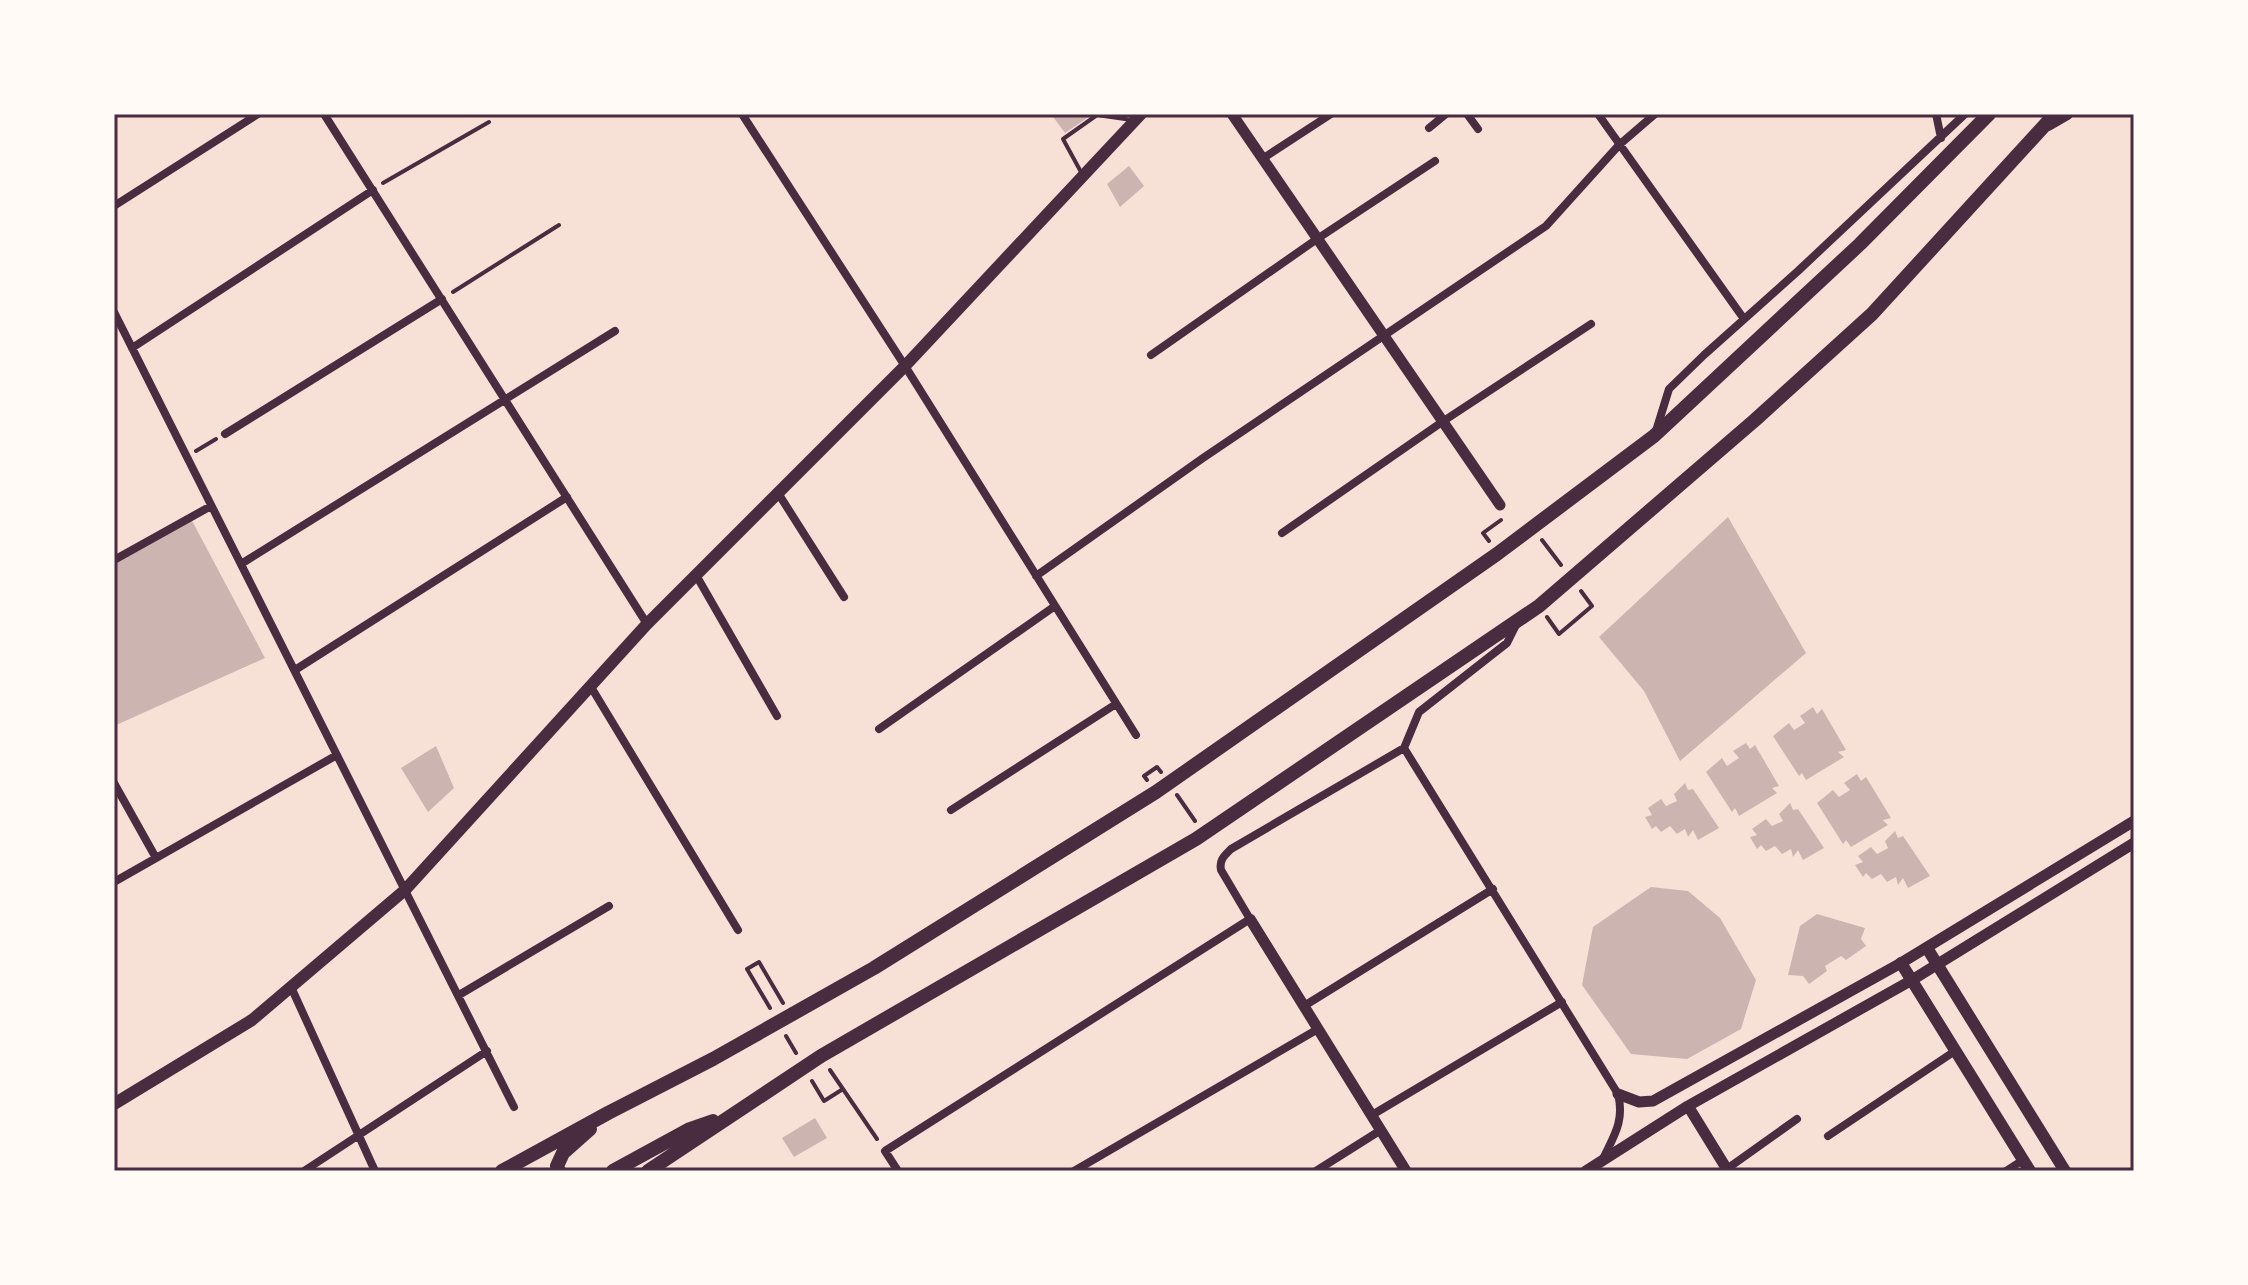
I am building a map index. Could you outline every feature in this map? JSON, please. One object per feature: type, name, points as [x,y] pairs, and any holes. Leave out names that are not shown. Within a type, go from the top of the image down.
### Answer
[{"type":"highway","points":[[502,1171],[713,1059],[874,968],[1156,792],[1497,554],[1654,436],[1860,244],[1989,114]]},
{"type":"highway","points":[[648,1171],[821,1056],[1196,839],[1539,606],[1755,420],[1872,314],[2055,114]]},
{"type":"highway","points":[[559,1171],[557,1166],[563,1153],[608,1113]]},
{"type":"highway","points":[[613,1171],[690,1129],[732,1114]]},
{"type":"main road","points":[[2042,128],[2067,114]]},
{"type":"main road","points":[[114,1104],[252,1020],[405,890],[647,624],[905,366],[1138,117]]},
{"type":"main road","points":[[1927,948],[2065,1171]]},
{"type":"main road","points":[[1901,963],[2026,1166]]},
{"type":"street","points":[[114,206],[258,114]]},
{"type":"street","points":[[324,114],[647,624]]},
{"type":"street","points":[[742,114],[905,366],[1136,735]]},
{"type":"street","points":[[1232,114],[1503,511]]},
{"type":"street","points":[[1262,159],[1331,114]]},
{"type":"street","points":[[1429,128],[1446,114]]},
{"type":"street","points":[[1467,114],[1478,129]]},
{"type":"street","points":[[1598,114],[1744,319]]},
{"type":"street","points":[[1036,576],[1203,458],[1546,226],[1619,145],[1655,114]]},
{"type":"street","points":[[1936,114],[1941,138]]},
{"type":"street","points":[[1654,436],[1669,389],[1965,114]]},
{"type":"street","points":[[1151,355],[1435,161]]},
{"type":"street","points":[[132,348],[373,190]]},
{"type":"street","points":[[225,434],[442,299]]},
{"type":"street","points":[[114,312],[514,1107]]},
{"type":"street","points":[[1282,533],[1591,324]]},
{"type":"street","points":[[241,564],[615,331]]},
{"type":"street","points":[[778,493],[844,597]]},
{"type":"street","points":[[295,670],[567,497]]},
{"type":"street","points":[[114,560],[211,506]]},
{"type":"street","points":[[696,575],[777,716]]},
{"type":"street","points":[[879,729],[1055,606]]},
{"type":"street","points":[[1406,1171],[1250,919],[1220,864],[1231,849],[1404,748],[1419,712],[1507,643],[1519,620]]},
{"type":"street","points":[[591,687],[738,930]]},
{"type":"street","points":[[951,810],[1116,704]]},
{"type":"street","points":[[1404,748],[1618,1094],[1620,1121],[1602,1161]]},
{"type":"street","points":[[114,882],[337,755]]},
{"type":"street","points":[[114,783],[117,795],[156,858]]},
{"type":"street","points":[[1618,1094],[1639,1102],[1653,1101],[1927,948],[2134,821]]},
{"type":"street","points":[[1586,1171],[1688,1106],[1912,980],[2134,843]]},
{"type":"street","points":[[1304,1006],[1493,889]]},
{"type":"street","points":[[459,995],[609,906]]},
{"type":"street","points":[[898,1171],[885,1151],[1250,919]]},
{"type":"street","points":[[291,987],[375,1171]]},
{"type":"street","points":[[1372,1115],[1562,1002]]},
{"type":"street","points":[[1074,1171],[1318,1029]]},
{"type":"street","points":[[304,1171],[487,1051]]},
{"type":"street","points":[[1828,1136],[1955,1051]]},
{"type":"street","points":[[1688,1106],[1726,1170],[1797,1119]]},
{"type":"street","points":[[1316,1171],[1381,1130]]},
{"type":"street","points":[[2006,1171],[2026,1166]]},
{"type":"lane","points":[[1082,175],[1063,139],[1097,115],[1138,117]]},
{"type":"path","points":[[373,190],[489,122]]},
{"type":"path","points":[[442,299],[559,225]]},
{"type":"path","points":[[187,457],[225,434]]},
{"type":"path","points":[[1483,533],[1503,511]]},
{"type":"path","points":[[1536,533],[1564,569]]},
{"type":"path","points":[[1559,634],[1592,606],[1573,581]]},
{"type":"path","points":[[1144,776],[1157,767],[1166,779]]},
{"type":"path","points":[[1174,791],[1200,828]]},
{"type":"path","points":[[747,969],[759,962],[791,1015]]},
{"type":"path","points":[[821,1056],[885,1151]]},
{"type":"path","points":[[824,1101],[843,1089]]},
{"type":"building","points":[[1051,114],[1093,114],[1065,133]]},
{"type":"building","points":[[1129,166],[1144,186],[1120,207],[1107,184]]},
{"type":"building","points":[[190,517],[265,658],[114,726],[114,560]]},
{"type":"building","points":[[1728,517],[1806,653],[1680,761],[1644,691],[1599,637]]},
{"type":"building","points":[[1813,707],[1817,714],[1822,709],[1846,750],[1838,752],[1844,757],[1806,780],[1802,773],[1799,776],[1773,736],[1789,723],[1794,730],[1805,723],[1800,716]]},
{"type":"building","points":[[1746,743],[1750,749],[1755,745],[1779,786],[1772,788],[1777,793],[1739,816],[1735,808],[1732,812],[1706,772],[1722,758],[1727,766],[1739,758],[1733,751]]},
{"type":"building","points":[[436,746],[454,788],[428,812],[401,768]]},
{"type":"building","points":[[1857,774],[1861,781],[1866,777],[1891,818],[1883,820],[1888,825],[1851,847],[1846,840],[1843,844],[1817,803],[1833,790],[1839,797],[1850,790],[1844,783]]},
{"type":"building","points":[[1685,783],[1688,790],[1693,789],[1719,828],[1698,840],[1693,830],[1688,837],[1685,829],[1677,834],[1670,826],[1661,832],[1656,826],[1652,829],[1645,817],[1652,815],[1648,808],[1661,799],[1666,806],[1677,801],[1674,794]]},
{"type":"building","points":[[1790,803],[1793,810],[1798,809],[1824,848],[1803,860],[1798,850],[1793,857],[1791,849],[1782,854],[1775,846],[1766,851],[1761,845],[1757,849],[1750,837],[1757,835],[1752,829],[1766,819],[1772,826],[1783,821],[1779,814]]},
{"type":"building","points":[[1895,831],[1898,838],[1903,836],[1930,876],[1908,888],[1903,878],[1898,885],[1896,877],[1887,882],[1881,874],[1872,879],[1866,873],[1863,877],[1855,865],[1863,862],[1858,856],[1871,847],[1877,854],[1888,848],[1885,841]]},
{"type":"building","points":[[1651,887],[1688,891],[1720,918],[1756,980],[1741,1029],[1687,1059],[1631,1054],[1582,985],[1593,927]]},
{"type":"building","points":[[1817,914],[1865,928],[1861,939],[1866,946],[1846,960],[1841,956],[1825,966],[1827,971],[1809,984],[1803,976],[1788,975],[1800,926]]},
{"type":"building","points":[[815,1118],[827,1138],[794,1157],[782,1138]]}]
